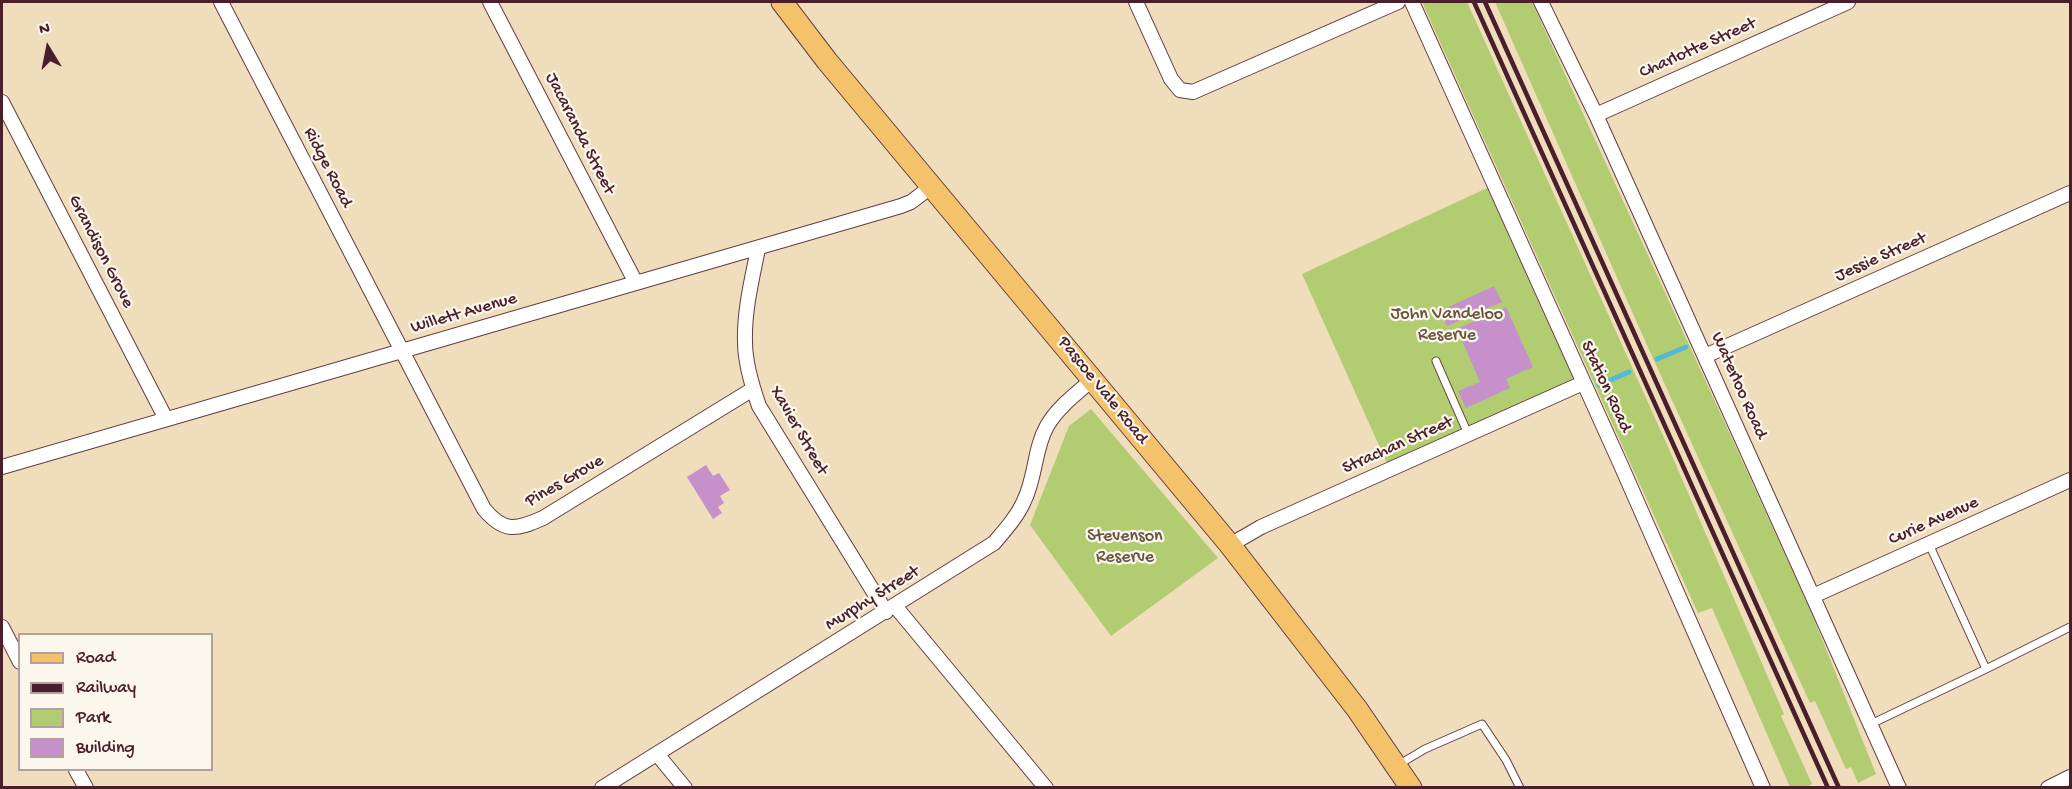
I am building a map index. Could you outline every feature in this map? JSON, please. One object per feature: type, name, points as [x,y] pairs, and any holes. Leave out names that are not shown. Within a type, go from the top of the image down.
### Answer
[{"type":"main road","name":"Pascoe Vale Road","points":[[782,2],[828,61],[1230,545],[1357,709],[1411,788]]},
{"type":"street","name":"Ridge Road","points":[[221,2],[402,351]]},
{"type":"street","name":"Jacaranda Street","points":[[490,2],[636,283]]},
{"type":"street","points":[[1136,2],[1171,80],[1180,90],[1193,92],[1398,2]]},
{"type":"street","name":"Station Road","points":[[1412,2],[1620,463],[1763,788]]},
{"type":"street","name":"Waterloo Road","points":[[1541,2],[1596,115],[1899,788]]},
{"type":"street","name":"Charlotte Street","points":[[1596,115],[1848,2]]},
{"type":"street","name":"Grandison Grove","points":[[2,102],[166,419]]},
{"type":"street","name":"Willett Avenue","points":[[2,467],[901,206],[911,202],[932,186]]},
{"type":"street","name":"Jessie Street","points":[[1705,356],[2070,193]]},
{"type":"street","name":"Xavier Street","points":[[758,249],[745,332],[746,353],[759,406],[890,609],[1046,788]]},
{"type":"street","name":"Pines Grove","points":[[402,351],[484,508],[492,518],[507,528],[543,518],[753,389]]},
{"type":"street","name":"Murphy Street","points":[[602,788],[984,551],[1000,537],[1024,501],[1039,443],[1052,418],[1066,402],[1093,379]]},
{"type":"street","name":"Strachan Street","points":[[1230,545],[1262,527],[1582,383]]},
{"type":"street","name":"Curie Avenue","points":[[1813,596],[2070,480]]},
{"type":"street","points":[[2,627],[18,658]]},
{"type":"street","points":[[657,754],[685,788]]},
{"type":"street","points":[[77,771],[86,788]]},
{"type":"street","points":[[2048,788],[2070,777]]},
{"type":"lane","points":[[1436,361],[1468,434]]},
{"type":"lane","points":[[1929,544],[1986,669]]},
{"type":"lane","points":[[1871,724],[2070,627]]},
{"type":"lane","points":[[1397,765],[1425,748],[1482,724],[1506,760],[1520,788]]},
{"type":"green space","points":[[1422,2],[1467,2],[1669,449],[1784,714],[1781,716],[1812,784],[1807,787],[1790,787],[1712,608],[1698,613]]},
{"type":"green space","points":[[1495,2],[1532,2],[1810,609],[1876,774],[1858,783],[1851,767],[1846,769],[1815,701],[1810,703],[1646,343]]},
{"type":"green space","name":"John Vandeloo Reserve","points":[[1500,182],[1589,377],[1390,470],[1302,274]]},
{"type":"green space","name":"Stevenson Reserve","points":[[1091,409],[1218,558],[1111,636],[1030,525],[1069,426]]},
{"type":"building","points":[[1494,286],[1502,302],[1447,326],[1440,311]]},
{"type":"building","points":[[1506,307],[1533,367],[1506,379],[1510,388],[1466,408],[1458,391],[1480,382],[1457,329]]},
{"type":"building","points":[[706,465],[713,476],[719,473],[730,490],[720,496],[724,503],[718,507],[722,513],[713,519],[687,477]]},
{"type":"waterway","points":[[1657,359],[1686,347]]},
{"type":"waterway","points":[[1599,385],[1629,372]]},
{"type":"railway","points":[[1474,2],[1828,788]]},
{"type":"railway","points":[[1485,2],[1839,788]]}]
